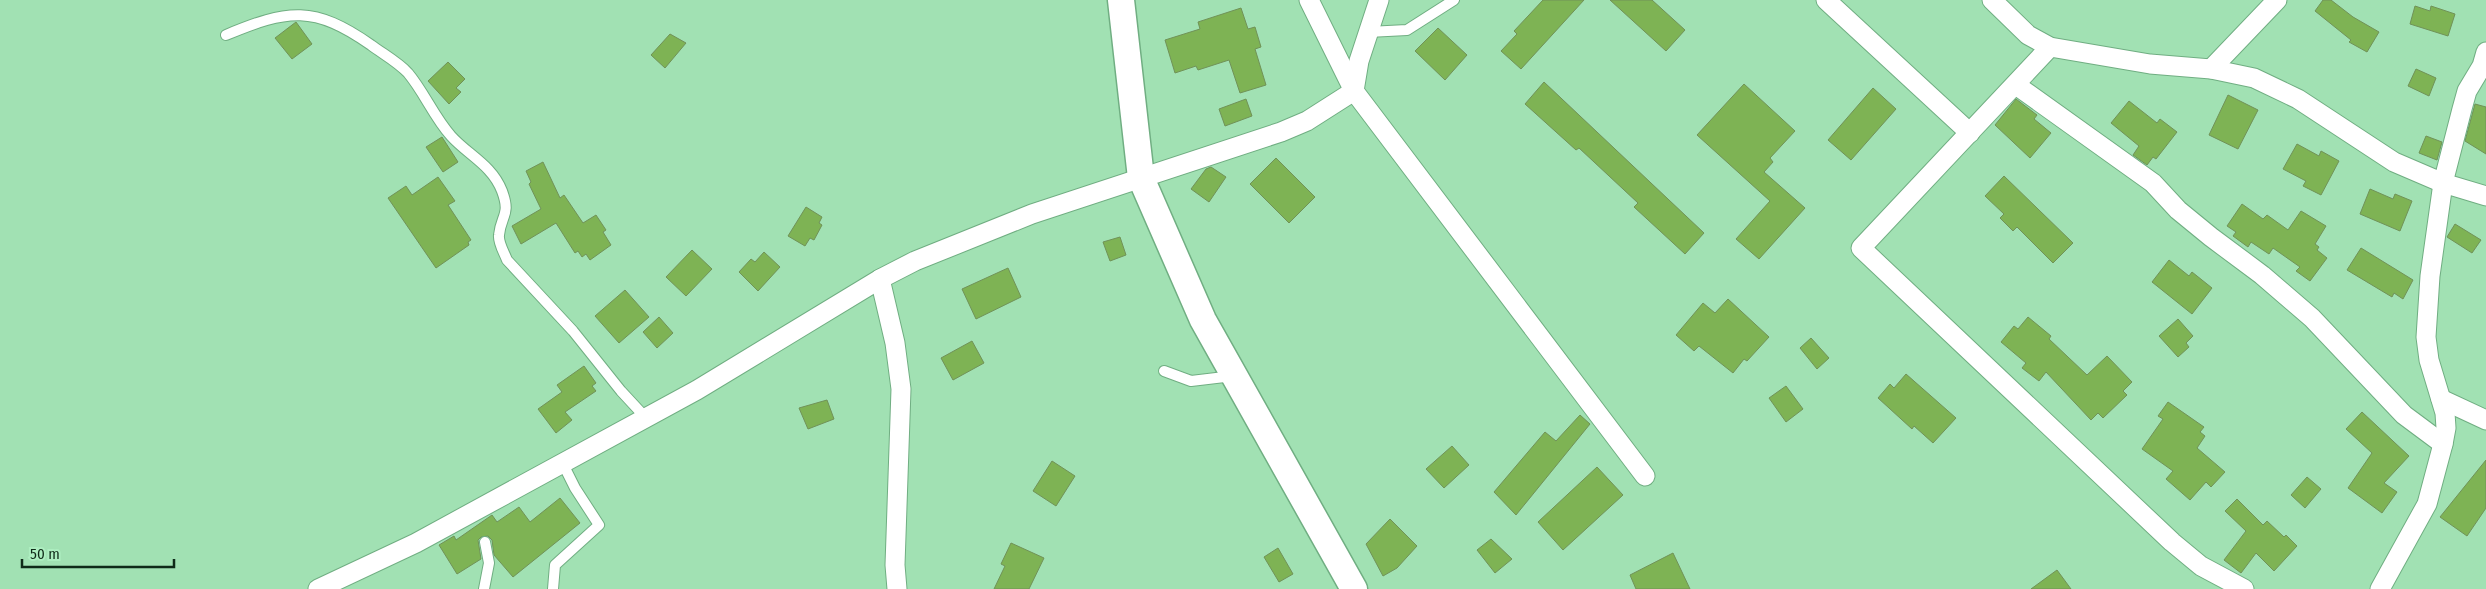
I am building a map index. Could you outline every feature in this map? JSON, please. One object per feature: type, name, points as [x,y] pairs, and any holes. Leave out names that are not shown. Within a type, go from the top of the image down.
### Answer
[{"type":"street","points":[[1121,0],[1141,178],[1203,320],[1354,589]]},
{"type":"street","points":[[1309,0],[1323,32],[1354,91],[1645,476]]},
{"type":"street","points":[[318,589],[416,543],[563,464],[697,390],[880,279],[915,261],[1032,214],[1281,132],[1307,121],[1354,91],[1359,61],[1379,0]]},
{"type":"street","points":[[1826,0],[1970,133]]},
{"type":"street","points":[[1992,0],[2028,35],[2050,47],[2150,64],[2210,70],[2254,78],[2298,99],[2394,162],[2443,183],[2486,196]]},
{"type":"street","points":[[2210,70],[2277,0]]},
{"type":"street","points":[[2050,47],[1861,248],[2172,542],[2201,566],[2244,589]]},
{"type":"street","points":[[2380,589],[2427,504],[2443,444],[2446,428],[2441,399],[2428,360],[2426,337],[2430,276],[2443,183],[2467,91],[2482,66],[2486,52]]},
{"type":"street","points":[[2016,85],[2152,184],[2178,210],[2262,275],[2312,318],[2404,415],[2443,444]]},
{"type":"street","points":[[880,279],[894,343],[901,389],[895,565],[897,589]]},
{"type":"street","points":[[2441,399],[2486,420]]},
{"type":"lane","points":[[1368,32],[1407,30],[1454,0]]},
{"type":"lane","points":[[226,34],[256,22],[285,14],[309,15],[334,22],[363,39],[407,72],[448,132],[493,174],[506,206],[506,216],[499,236],[501,248],[508,260],[573,331],[621,391],[646,418]]},
{"type":"lane","points":[[1164,371],[1192,381],[1233,376]]},
{"type":"lane","points":[[552,589],[555,565],[599,525],[575,488],[563,464]]},
{"type":"lane","points":[[484,589],[490,562],[486,542]]},
{"type":"building","points":[[1543,0],[1584,0],[1521,69],[1501,51],[1517,34],[1514,31]]},
{"type":"building","points":[[1610,0],[1652,0],[1685,30],[1666,51]]},
{"type":"building","points":[[2323,0],[2331,0],[2353,17],[2379,32],[2367,52],[2349,42],[2351,40],[2315,11]]},
{"type":"building","points":[[2415,6],[2430,11],[2431,6],[2455,14],[2448,36],[2410,24]]},
{"type":"building","points":[[1241,8],[1248,29],[1255,27],[1261,47],[1255,49],[1266,85],[1240,93],[1229,60],[1198,70],[1196,66],[1175,73],[1165,40],[1200,29],[1198,22]]},
{"type":"building","points":[[296,22],[312,44],[292,59],[275,38]]},
{"type":"building","points":[[1438,28],[1467,55],[1445,80],[1415,51]]},
{"type":"building","points":[[670,34],[686,43],[665,68],[651,55]]},
{"type":"building","points":[[448,62],[465,79],[456,88],[461,92],[449,104],[428,81]]},
{"type":"building","points":[[2416,69],[2436,78],[2429,96],[2408,86]]},
{"type":"building","points":[[1544,82],[1704,233],[1685,254],[1634,207],[1638,203],[1579,148],[1576,150],[1525,104]]},
{"type":"building","points":[[1744,84],[1795,131],[1770,158],[1773,162],[1764,172],[1805,208],[1759,259],[1736,239],[1770,201],[1697,135]]},
{"type":"building","points":[[1873,88],[1896,109],[1851,160],[1828,140]]},
{"type":"building","points":[[2228,95],[2258,110],[2238,149],[2209,135]]},
{"type":"building","points":[[1246,99],[1252,116],[1225,126],[1219,109]]},
{"type":"building","points":[[2016,99],[2037,115],[2034,119],[2051,133],[2030,158],[1995,125]]},
{"type":"building","points":[[2129,101],[2157,123],[2160,119],[2177,132],[2156,159],[2153,157],[2147,165],[2133,155],[2139,146],[2111,123]]},
{"type":"building","points":[[2475,104],[2486,107],[2486,154],[2465,141]]},
{"type":"building","points":[[2426,136],[2442,142],[2437,160],[2419,153]]},
{"type":"building","points":[[442,137],[458,162],[443,172],[426,147]]},
{"type":"building","points":[[2297,144],[2319,156],[2321,151],[2339,161],[2321,195],[2303,186],[2306,181],[2283,169]]},
{"type":"building","points":[[1276,158],[1315,197],[1289,223],[1250,184]]},
{"type":"building","points":[[543,162],[560,198],[564,195],[583,223],[596,215],[606,230],[603,232],[611,245],[590,260],[586,254],[582,257],[578,251],[575,253],[556,223],[521,244],[512,226],[541,209],[529,184],[531,182],[526,171]]},
{"type":"building","points":[[1211,167],[1226,177],[1209,202],[1191,189],[1206,169]]},
{"type":"building","points":[[2004,176],[2073,243],[2053,263],[2017,227],[2013,231],[2000,218],[2004,214],[1985,196]]},
{"type":"building","points":[[438,177],[455,201],[448,205],[471,240],[468,242],[469,245],[436,268],[388,198],[406,186],[412,195]]},
{"type":"building","points":[[2370,189],[2393,199],[2395,194],[2412,201],[2400,231],[2360,214]]},
{"type":"building","points":[[2242,204],[2263,219],[2267,215],[2288,230],[2301,211],[2326,226],[2315,244],[2319,247],[2317,250],[2327,258],[2310,281],[2296,271],[2300,267],[2273,248],[2269,254],[2251,242],[2248,247],[2233,236],[2236,232],[2227,226]]},
{"type":"building","points":[[806,207],[822,217],[819,223],[822,225],[814,240],[810,238],[805,246],[788,236]]},
{"type":"building","points":[[2455,224],[2481,240],[2472,253],[2447,237]]},
{"type":"building","points":[[1120,237],[1126,255],[1110,261],[1103,242]]},
{"type":"building","points":[[2361,248],[2413,280],[2403,299],[2394,293],[2392,297],[2347,270]]},
{"type":"building","points":[[692,250],[712,269],[686,296],[666,277]]},
{"type":"building","points":[[764,252],[780,267],[758,291],[739,272],[751,259],[755,262]]},
{"type":"building","points":[[2169,260],[2189,276],[2192,272],[2212,288],[2192,314],[2152,282]]},
{"type":"building","points":[[1008,268],[1021,297],[976,319],[962,289]]},
{"type":"building","points":[[625,290],[649,317],[619,343],[595,316]]},
{"type":"building","points":[[1728,299],[1769,337],[1747,361],[1744,359],[1733,373],[1699,346],[1694,351],[1676,335],[1703,303],[1715,313]]},
{"type":"building","points":[[659,317],[673,333],[657,348],[643,332]]},
{"type":"building","points":[[2028,317],[2051,336],[2049,339],[2087,375],[2107,356],[2132,382],[2123,391],[2127,395],[2103,418],[2098,413],[2091,420],[2046,372],[2039,381],[2022,368],[2026,363],[2001,342],[2014,326],[2018,329]]},
{"type":"building","points":[[2178,319],[2193,336],[2186,343],[2189,347],[2178,357],[2159,336]]},
{"type":"building","points":[[1811,338],[1829,358],[1817,369],[1800,348]]},
{"type":"building","points":[[972,341],[984,363],[953,380],[941,358]]},
{"type":"building","points":[[584,366],[596,383],[592,386],[596,391],[565,412],[572,420],[556,433],[538,409],[562,392],[557,385]]},
{"type":"building","points":[[1906,374],[1956,418],[1933,443],[1914,426],[1912,429],[1878,398],[1890,384],[1894,388]]},
{"type":"building","points":[[1786,386],[1803,409],[1786,422],[1769,398]]},
{"type":"building","points":[[827,400],[834,419],[808,429],[799,408]]},
{"type":"building","points":[[2168,402],[2204,427],[2200,432],[2205,436],[2197,448],[2225,472],[2211,487],[2206,482],[2190,500],[2166,479],[2173,471],[2142,449],[2163,419],[2158,416]]},
{"type":"building","points":[[2362,412],[2409,456],[2384,483],[2397,492],[2382,513],[2348,488],[2372,453],[2346,429]]},
{"type":"building","points":[[1580,415],[1590,424],[1516,515],[1494,492],[1545,432],[1556,441]]},
{"type":"building","points":[[1452,446],[1469,465],[1444,488],[1426,469]]},
{"type":"building","points":[[2486,460],[2486,508],[2467,536],[2440,517]]},
{"type":"building","points":[[1052,461],[1075,476],[1056,506],[1033,491]]},
{"type":"building","points":[[1597,467],[1623,495],[1563,550],[1538,522]]},
{"type":"building","points":[[2307,477],[2321,489],[2305,508],[2291,495]]},
{"type":"building","points":[[560,498],[580,523],[513,577],[494,555],[492,540],[488,536],[481,537],[478,540],[481,559],[457,574],[439,545],[454,536],[456,540],[492,515],[497,522],[519,507],[530,522]]},
{"type":"building","points":[[2237,499],[2263,525],[2267,521],[2297,546],[2274,571],[2256,553],[2241,573],[2224,560],[2246,531],[2225,511]]},
{"type":"building","points":[[1390,519],[1417,546],[1397,568],[1383,576],[1366,544]]},
{"type":"building","points":[[1491,539],[1512,559],[1495,573],[1477,550]]},
{"type":"building","points":[[1011,543],[1044,558],[1029,589],[994,589],[1005,566],[1001,564]]},
{"type":"building","points":[[1278,548],[1293,574],[1279,582],[1264,557]]},
{"type":"building","points":[[1673,553],[1690,589],[1636,589],[1630,575]]},
{"type":"building","points":[[2057,570],[2071,589],[2031,589]]}]
